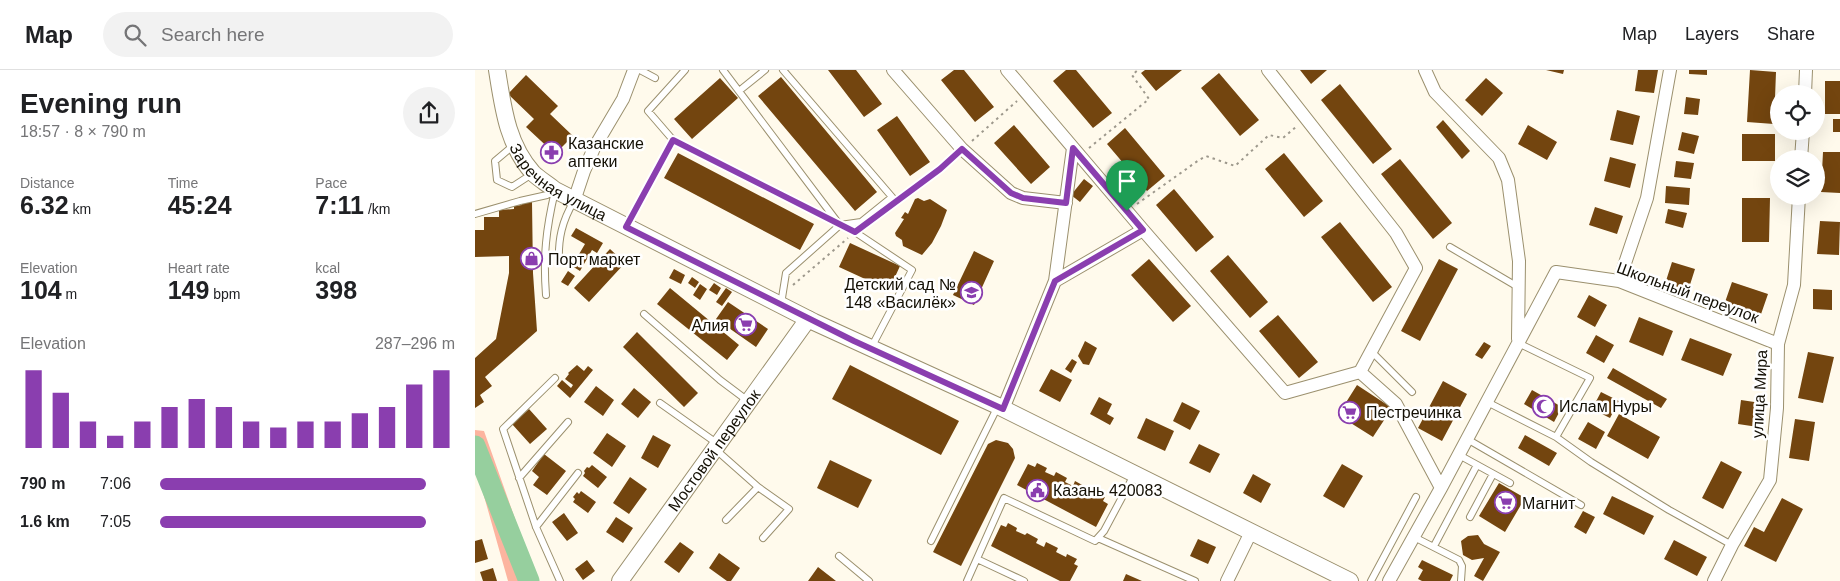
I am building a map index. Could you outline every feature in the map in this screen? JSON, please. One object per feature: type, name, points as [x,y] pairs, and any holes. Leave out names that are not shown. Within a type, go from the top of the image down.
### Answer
[{"type":"street","name":"Заречная улица","points":[[497,70],[505,122],[514,145],[533,173],[555,190],[780,305],[870,349],[1001,407],[1133,475],[1350,581]]},
{"type":"street","points":[[575,201],[584,171],[594,148],[623,99],[633,70]]},
{"type":"street","points":[[893,70],[962,149],[1011,193],[1023,198],[1066,203]]},
{"type":"street","points":[[1007,70],[1285,393],[1360,372],[1416,268],[1396,233],[1268,70]]},
{"type":"street","points":[[1389,581],[1518,343],[1519,261],[1508,180],[1499,158],[1435,92],[1425,70]]},
{"type":"street","points":[[1619,281],[1647,198],[1670,70]]},
{"type":"street","points":[[1805,85],[1806,70]]},
{"type":"street","points":[[1001,407],[1055,281],[1066,203],[1076,152]]},
{"type":"street","name":"улица Мира","points":[[1714,581],[1732,545],[1770,480],[1777,408],[1778,344],[1794,285],[1798,205]]},
{"type":"street","points":[[1055,281],[1143,230]]},
{"type":"street","name":"Школьный переулок","points":[[1518,343],[1556,272],[1619,281],[1778,344]]},
{"type":"street","name":"Мостовой переулок","points":[[620,581],[808,318]]},
{"type":"street","points":[[1360,372],[1396,404],[1441,488]]},
{"type":"street","points":[[1227,581],[1251,532]]},
{"type":"lane","points":[[640,70],[655,78]]},
{"type":"lane","points":[[685,70],[648,111],[673,140],[855,232],[912,270],[870,349]]},
{"type":"lane","points":[[723,70],[840,225]]},
{"type":"lane","points":[[739,92],[765,70]]},
{"type":"lane","points":[[780,305],[786,273],[840,225],[861,222],[892,197],[783,70]]},
{"type":"lane","points":[[626,227],[673,140]]},
{"type":"lane","points":[[514,145],[495,161],[497,180],[512,187],[533,173]]},
{"type":"lane","points":[[475,214],[547,195],[555,190]]},
{"type":"lane","points":[[546,295],[544,266],[546,227],[555,190]]},
{"type":"lane","points":[[559,262],[558,244],[565,217],[575,201]]},
{"type":"lane","points":[[1450,247],[1519,287]]},
{"type":"lane","points":[[644,314],[720,380],[748,401]]},
{"type":"lane","points":[[1518,343],[1590,378],[1556,438]]},
{"type":"lane","points":[[1371,351],[1412,392]]},
{"type":"lane","points":[[555,378],[503,429],[536,527],[560,581]]},
{"type":"lane","points":[[1487,402],[1556,438],[1669,510],[1732,545]]},
{"type":"lane","points":[[660,403],[716,446],[758,487],[789,510],[763,538]]},
{"type":"lane","points":[[931,541],[1001,407]]},
{"type":"lane","points":[[519,478],[568,422]]},
{"type":"lane","points":[[1467,439],[1581,504]]},
{"type":"lane","points":[[1459,455],[1510,483]]},
{"type":"lane","points":[[1433,546],[1477,465]]},
{"type":"lane","points":[[536,527],[578,474]]},
{"type":"lane","points":[[1470,517],[1493,474]]},
{"type":"lane","points":[[967,581],[1004,498],[1095,541],[1104,531],[1133,475]]},
{"type":"lane","points":[[726,520],[758,487]]},
{"type":"lane","points":[[1371,581],[1416,497]]},
{"type":"lane","points":[[1414,537],[1459,560],[1461,581]]},
{"type":"lane","points":[[1098,538],[1195,581]]},
{"type":"lane","points":[[839,556],[869,581]]},
{"type":"lane","points":[[977,559],[1024,581]]},
{"type":"path","points":[[1076,152],[1149,99],[1132,75],[1138,70]]},
{"type":"path","points":[[894,204],[940,169],[1027,93]]},
{"type":"path","points":[[1127,211],[1206,156],[1235,166],[1269,135],[1283,138],[1306,119]]},
{"type":"path","points":[[785,279],[793,285],[855,232]]},
{"type":"shaded area","points":[[475,430],[484,431],[537,581],[508,581],[475,470]]},
{"type":"building","points":[[828,70],[856,70],[882,104],[864,117]]},
{"type":"building","points":[[954,70],[964,70],[994,107],[975,122],[941,80]]},
{"type":"building","points":[[1066,70],[1076,70],[1112,113],[1093,128],[1053,81]]},
{"type":"building","points":[[1145,70],[1182,70],[1156,91],[1141,73]]},
{"type":"building","points":[[1300,70],[1327,70],[1311,84]]},
{"type":"building","points":[[1546,70],[1564,70],[1563,74]]},
{"type":"building","points":[[1638,70],[1658,70],[1654,93],[1635,91]]},
{"type":"building","points":[[1689,70],[1707,70],[1707,75],[1689,74]]},
{"type":"building","points":[[1750,70],[1776,72],[1776,85],[1770,85],[1770,124],[1747,122]]},
{"type":"building","points":[[1219,73],[1259,120],[1240,136],[1201,88]]},
{"type":"building","points":[[526,75],[558,106],[550,114],[573,136],[555,154],[526,127],[534,119],[508,94]]},
{"type":"building","points":[[781,77],[877,192],[855,211],[758,96]]},
{"type":"building","points":[[720,78],[738,98],[692,139],[674,119]]},
{"type":"building","points":[[1486,78],[1503,93],[1482,116],[1465,100]]},
{"type":"building","points":[[1825,81],[1840,81],[1840,114],[1825,114]]},
{"type":"building","points":[[1340,84],[1392,149],[1373,164],[1321,100]]},
{"type":"building","points":[[1686,97],[1700,99],[1698,115],[1684,114]]},
{"type":"building","points":[[1617,110],[1640,116],[1633,145],[1610,140]]},
{"type":"building","points":[[897,116],[930,162],[910,176],[877,130]]},
{"type":"building","points":[[1833,119],[1840,119],[1840,132],[1833,132]]},
{"type":"building","points":[[1443,120],[1470,151],[1462,159],[1436,127]]},
{"type":"building","points":[[1014,125],[1050,167],[1031,184],[994,143]]},
{"type":"building","points":[[1528,125],[1557,142],[1547,160],[1518,144]]},
{"type":"building","points":[[1125,128],[1165,176],[1147,191],[1107,144]]},
{"type":"building","points":[[1682,132],[1699,136],[1694,154],[1678,150]]},
{"type":"building","points":[[1742,134],[1770,134],[1770,140],[1775,140],[1775,150],[1770,150],[1770,161],[1742,161]]},
{"type":"building","points":[[1825,152],[1840,152],[1840,193],[1825,192]]},
{"type":"building","points":[[678,153],[814,224],[800,250],[664,178]]},
{"type":"building","points":[[1284,153],[1323,201],[1304,217],[1265,169]]},
{"type":"building","points":[[1610,157],[1636,164],[1630,188],[1604,181]]},
{"type":"building","points":[[1400,159],[1452,223],[1433,239],[1381,174]]},
{"type":"building","points":[[1676,161],[1694,163],[1691,179],[1674,177]]},
{"type":"building","points":[[1084,179],[1093,186],[1080,202],[1071,195]]},
{"type":"building","points":[[1666,186],[1690,188],[1689,205],[1665,203]]},
{"type":"building","points":[[1174,189],[1214,237],[1196,252],[1156,205]]},
{"type":"building","points":[[918,198],[924,201],[930,199],[947,210],[932,243],[922,255],[903,246],[902,240],[895,233],[904,219],[901,218],[905,212],[908,214],[915,199]]},
{"type":"building","points":[[1742,198],[1770,198],[1769,242],[1742,242]]},
{"type":"building","points":[[521,202],[532,202],[533,273],[537,331],[485,377],[492,386],[480,395],[484,402],[475,408],[475,358],[496,339],[509,273],[509,256],[475,257],[475,230],[484,230],[484,217],[499,217],[499,210],[514,209],[514,206],[522,205]]},
{"type":"building","points":[[1595,207],[1623,216],[1617,234],[1589,225]]},
{"type":"building","points":[[1668,209],[1687,213],[1683,228],[1665,223]]},
{"type":"building","points":[[1820,221],[1840,222],[1839,255],[1817,254]]},
{"type":"building","points":[[1340,222],[1392,287],[1373,302],[1321,237]]},
{"type":"building","points":[[576,228],[603,243],[597,253],[592,250],[580,271],[572,266],[585,244],[571,236]]},
{"type":"building","points":[[850,243],[900,266],[889,290],[839,267]]},
{"type":"building","points":[[610,249],[625,263],[589,302],[574,288]]},
{"type":"building","points":[[974,251],[994,261],[974,305],[953,295]]},
{"type":"building","points":[[1228,255],[1268,302],[1250,318],[1210,271]]},
{"type":"building","points":[[1149,259],[1191,306],[1173,322],[1131,275]]},
{"type":"building","points":[[1439,259],[1458,269],[1420,341],[1401,331]]},
{"type":"building","points":[[1672,262],[1695,269],[1688,291],[1665,284]]},
{"type":"building","points":[[674,269],[685,275],[681,284],[669,278]]},
{"type":"building","points":[[568,271],[575,276],[568,286],[561,282]]},
{"type":"building","points":[[692,277],[699,282],[695,288],[688,283]]},
{"type":"building","points":[[1732,282],[1768,294],[1760,317],[1724,305]]},
{"type":"building","points":[[714,283],[721,288],[717,295],[709,290]]},
{"type":"building","points":[[700,284],[707,289],[700,300],[693,295]]},
{"type":"building","points":[[670,288],[739,345],[727,360],[657,304]]},
{"type":"building","points":[[726,288],[732,292],[722,306],[716,302]]},
{"type":"building","points":[[1813,289],[1832,290],[1832,310],[1813,309]]},
{"type":"building","points":[[1589,295],[1607,305],[1595,327],[1577,317]]},
{"type":"building","points":[[728,302],[768,329],[756,347],[716,319]]},
{"type":"building","points":[[1278,315],[1318,362],[1299,378],[1259,331]]},
{"type":"building","points":[[1639,317],[1673,331],[1663,356],[1629,342]]},
{"type":"building","points":[[637,332],[698,393],[684,407],[623,347]]},
{"type":"building","points":[[1596,335],[1614,345],[1604,363],[1586,353]]},
{"type":"building","points":[[1690,338],[1732,354],[1723,376],[1681,360]]},
{"type":"building","points":[[1085,341],[1097,348],[1089,365],[1083,364],[1078,356]]},
{"type":"building","points":[[1484,342],[1491,346],[1482,359],[1475,355]]},
{"type":"building","points":[[1808,352],[1834,357],[1823,403],[1798,398]]},
{"type":"building","points":[[1072,359],[1077,362],[1071,373],[1065,369]]},
{"type":"building","points":[[577,365],[584,371],[588,366],[593,370],[570,398],[557,386],[562,380],[571,388],[573,385],[565,379],[568,373]]},
{"type":"building","points":[[850,365],[959,421],[941,455],[832,399]]},
{"type":"building","points":[[1613,368],[1667,399],[1661,408],[1607,378]]},
{"type":"building","points":[[1051,369],[1072,380],[1060,402],[1039,391]]},
{"type":"building","points":[[1443,381],[1467,394],[1442,441],[1418,428]]},
{"type":"building","points":[[1357,385],[1392,408],[1373,437],[1338,415]]},
{"type":"building","points":[[596,386],[614,400],[603,416],[584,402]]},
{"type":"building","points":[[634,388],[651,402],[638,418],[621,404]]},
{"type":"building","name":"Ислам Нуры","points":[[1532,390],[1562,407],[1554,422],[1524,404]]},
{"type":"building","points":[[1601,392],[1619,401],[1610,418],[1592,409]]},
{"type":"building","points":[[1099,397],[1112,404],[1107,414],[1114,418],[1110,425],[1090,414]]},
{"type":"building","points":[[1741,400],[1761,403],[1758,427],[1738,424]]},
{"type":"building","points":[[1182,402],[1200,411],[1190,430],[1173,421]]},
{"type":"building","points":[[529,409],[547,429],[530,444],[512,424]]},
{"type":"building","points":[[1619,414],[1660,437],[1648,459],[1607,436]]},
{"type":"building","points":[[1146,418],[1174,431],[1165,451],[1137,438]]},
{"type":"building","points":[[1795,419],[1815,422],[1809,461],[1789,458]]},
{"type":"building","points":[[1588,422],[1605,432],[1596,449],[1578,439]]},
{"type":"building","points":[[607,433],[626,446],[612,467],[593,453]]},
{"type":"building","points":[[653,435],[671,445],[658,468],[641,458]]},
{"type":"building","points":[[1525,435],[1557,453],[1549,466],[1518,448]]},
{"type":"building","points":[[996,440],[1008,443],[1013,449],[1015,458],[961,566],[933,552],[988,444]]},
{"type":"building","points":[[1199,444],[1220,454],[1210,473],[1189,463]]},
{"type":"building","points":[[544,454],[566,471],[547,495],[533,485],[539,477],[532,471]]},
{"type":"building","points":[[830,460],[872,480],[858,508],[817,488]]},
{"type":"building","points":[[1721,461],[1742,472],[1723,509],[1702,498]]},
{"type":"building","points":[[1037,463],[1047,468],[1045,472],[1054,476],[1056,472],[1067,478],[1065,482],[1073,486],[1075,481],[1086,487],[1084,491],[1094,496],[1096,493],[1105,497],[1103,501],[1108,504],[1096,527],[1017,485],[1028,464],[1035,467]]},
{"type":"building","points":[[1342,464],[1363,476],[1344,508],[1323,496]]},
{"type":"building","points":[[592,465],[607,477],[598,488],[583,476],[587,467],[589,468]]},
{"type":"building","points":[[1253,474],[1271,484],[1261,503],[1243,493]]},
{"type":"building","points":[[630,477],[647,489],[629,514],[613,503]]},
{"type":"building","points":[[1499,483],[1525,498],[1505,532],[1479,516]]},
{"type":"building","points":[[581,491],[596,502],[588,513],[573,502],[575,499],[573,497],[577,492],[579,494]]},
{"type":"building","points":[[1612,496],[1654,516],[1644,535],[1603,514]]},
{"type":"building","points":[[1782,498],[1803,509],[1776,562],[1744,546],[1754,527],[1764,532]]},
{"type":"building","points":[[1583,511],[1595,517],[1586,534],[1574,527]]},
{"type":"building","points":[[564,513],[578,533],[567,541],[552,522]]},
{"type":"building","points":[[616,517],[633,528],[623,543],[606,532]]},
{"type":"building","points":[[1008,523],[1017,528],[1016,531],[1025,535],[1027,533],[1038,539],[1036,543],[1044,547],[1046,542],[1058,548],[1056,552],[1066,557],[1067,554],[1077,559],[1074,564],[1078,566],[1070,581],[1060,581],[991,546],[1001,525],[1006,527]]},
{"type":"building","points":[[1478,535],[1484,544],[1500,552],[1483,581],[1474,576],[1484,558],[1472,560],[1463,555],[1461,541],[1468,536]]},
{"type":"building","points":[[482,539],[488,559],[475,563],[475,541]]},
{"type":"building","points":[[1198,539],[1216,547],[1208,564],[1190,556]]},
{"type":"building","points":[[1674,540],[1707,557],[1697,576],[1664,559]]},
{"type":"building","points":[[680,542],[694,552],[679,573],[664,562]]},
{"type":"building","points":[[719,553],[740,568],[731,581],[727,581],[709,568]]},
{"type":"building","points":[[587,560],[595,571],[583,580],[575,569]]},
{"type":"building","points":[[1422,560],[1453,575],[1450,581],[1422,581],[1418,579],[1423,570],[1418,567]]},
{"type":"building","points":[[818,567],[836,581],[808,581]]},
{"type":"building","points":[[493,568],[497,581],[483,581],[480,572]]},
{"type":"building","points":[[1126,574],[1142,581],[1123,581]]},
{"type":"waterway","points":[[475,446],[529,581]]},
{"type":"place","name":"Казанские аптеки","points":[[552,152]]},
{"type":"place","name":"Порт маркет","points":[[532,259]]},
{"type":"place","name":"Детский сад № 148 «Василёк»","points":[[972,293]]},
{"type":"place","name":"Алия","points":[[745,325]]},
{"type":"place","name":"Ислам Нуры","points":[[1543,406]]},
{"type":"place","name":"Пестречинка","points":[[1350,412]]},
{"type":"place","name":"Казань 420083","points":[[1037,490]]},
{"type":"place","name":"Магнит","points":[[1506,503]]},
{"type":"route","points":[[673,140],[855,232],[940,169],[962,149],[1011,193],[1023,198],[1066,203],[1073,148],[1127,211],[1143,230],[1055,281],[1003,409],[854,341],[626,227],[673,140]]}]
